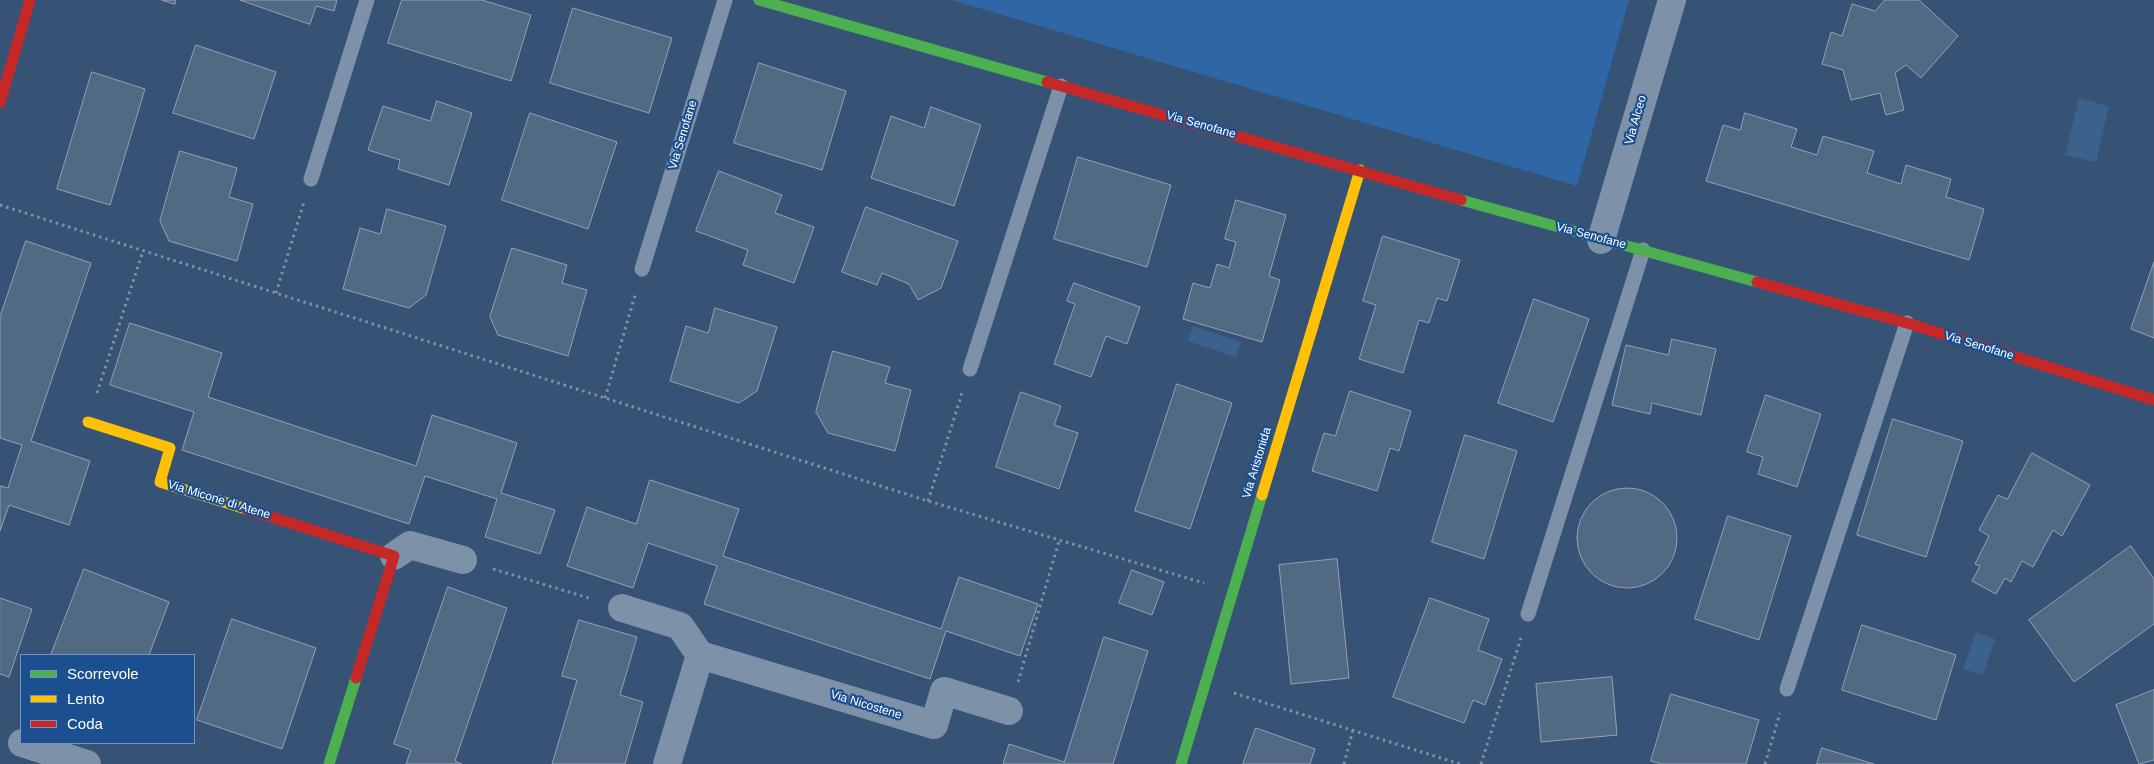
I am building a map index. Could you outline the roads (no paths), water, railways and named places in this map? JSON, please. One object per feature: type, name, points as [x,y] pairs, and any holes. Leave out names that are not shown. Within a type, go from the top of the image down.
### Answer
[{"type":"street","points":[[0,102],[30,0]]},
{"type":"street","name":"Via Senofane","points":[[760,0],[1601,240],[1907,323],[2150,402]]},
{"type":"street","name":"Via Alceo","points":[[1601,240],[1672,0]]},
{"type":"street","name":"Via Aristonida","points":[[1181,764],[1360,170]]},
{"type":"street","name":"Via Micone di Atene","points":[[88,422],[170,448],[160,482],[394,556]]},
{"type":"street","points":[[329,764],[394,556],[410,545],[463,560]]},
{"type":"street","points":[[622,608],[680,626],[700,654],[667,764]]},
{"type":"street","name":"Via Nicostene","points":[[700,654],[934,725],[944,691],[1009,711]]},
{"type":"street","points":[[0,736],[20,742]]},
{"type":"street","points":[[25,744],[84,764]]},
{"type":"lane","points":[[310,180],[367,0]]},
{"type":"lane","name":"Via Senofane","points":[[642,269],[725,0]]},
{"type":"lane","points":[[970,369],[1061,86]]},
{"type":"lane","name":"Via Senofane","points":[[1528,614],[1643,250]]},
{"type":"lane","points":[[1787,689],[1907,323]]}]
